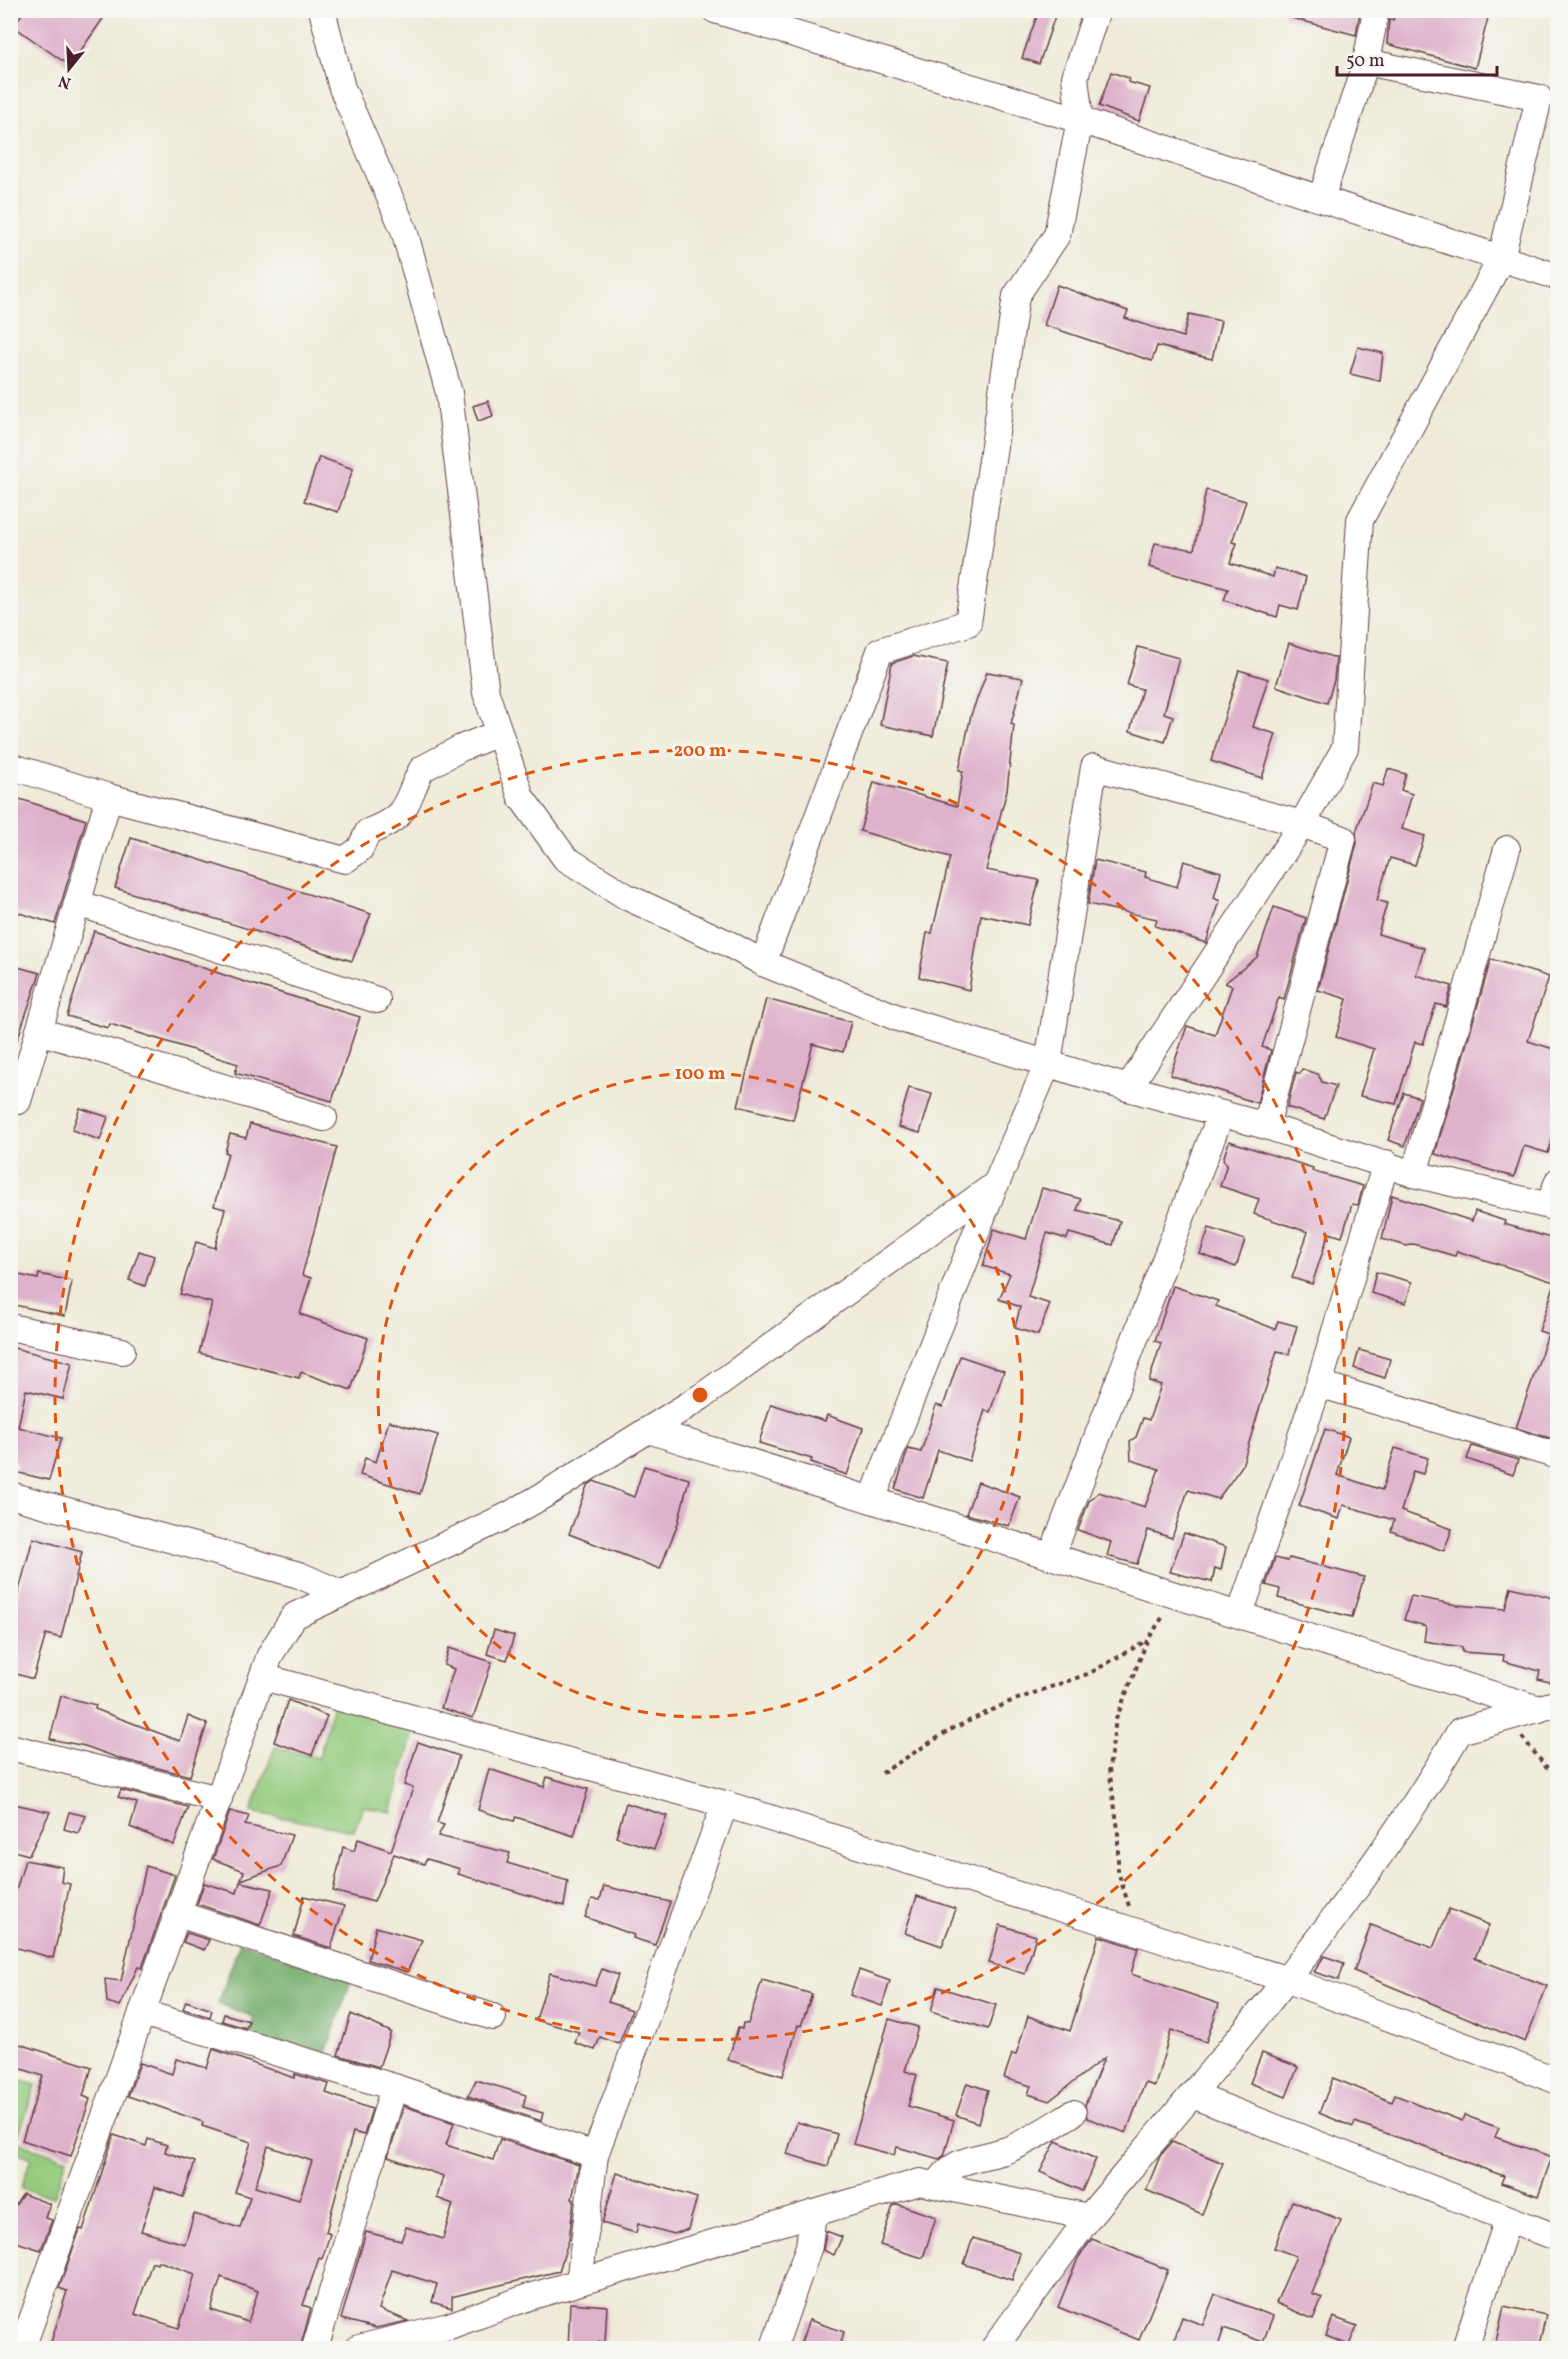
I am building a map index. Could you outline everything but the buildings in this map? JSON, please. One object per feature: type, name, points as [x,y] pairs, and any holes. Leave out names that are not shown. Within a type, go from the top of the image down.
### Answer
[{"type":"street","points":[[322,10],[342,88],[404,230],[449,393],[486,693],[521,798],[565,858],[627,897],[727,943],[763,963],[898,1018],[1128,1088],[1266,1126],[1386,1163],[1414,1174],[1553,1207],[1557,1181]]},
{"type":"street","points":[[715,10],[1080,120],[1557,277]]},
{"type":"street","points":[[763,963],[880,651],[968,623],[1016,296],[1057,235],[1080,120],[1075,77],[1097,10]]},
{"type":"street","points":[[1321,199],[1366,62],[1376,10]]},
{"type":"street","points":[[1128,1088],[1302,824],[1345,748],[1360,520],[1501,259],[1539,98],[1366,62]]},
{"type":"street","points":[[10,766],[110,796],[345,860],[360,849],[368,832],[397,818],[406,807],[422,769],[462,748],[499,733]]},
{"type":"street","points":[[872,1500],[996,1184],[1048,1063],[1094,767],[1302,824],[1343,839],[1266,1126]]},
{"type":"street","points":[[10,1099],[18,1101],[110,796]]},
{"type":"street","points":[[1414,1174],[1507,849]]},
{"type":"street","points":[[77,903],[377,1000]]},
{"type":"street","points":[[39,1031],[324,1118]]},
{"type":"street","points":[[1052,1555],[1221,1114]]},
{"type":"street","points":[[1240,1614],[1319,1384],[1386,1163]]},
{"type":"street","points":[[22,2349],[270,1655],[294,1616],[509,1515],[648,1430],[701,1397],[996,1184]]},
{"type":"street","points":[[10,1327],[122,1351]]},
{"type":"street","points":[[1319,1384],[1557,1456]]},
{"type":"street","points":[[648,1430],[1240,1614],[1548,1706]]},
{"type":"street","points":[[10,1495],[299,1575],[340,1593]]},
{"type":"street","points":[[263,1677],[725,1804],[1134,1931],[1288,1980],[1557,2081]]},
{"type":"street","points":[[994,2349],[1089,2217],[1288,1980],[1418,1803],[1460,1731],[1548,1706]]},
{"type":"street","points":[[10,1747],[219,1798]]},
{"type":"street","points":[[579,2282],[596,2155],[725,1804]]},
{"type":"street","points":[[178,1914],[493,2017]]},
{"type":"street","points":[[142,2013],[394,2087],[596,2155]]},
{"type":"street","points":[[315,2349],[394,2087]]},
{"type":"street","points":[[1192,2095],[1557,2238]]},
{"type":"street","points":[[938,2185],[942,2177],[954,2166],[1006,2150],[1073,2113]]},
{"type":"street","points":[[358,2349],[446,2337],[529,2297],[920,2182],[1089,2217]]},
{"type":"street","points":[[775,2344],[809,2246],[813,2213]]},
{"type":"street","points":[[1465,2349],[1508,2219]]},
{"type":"path","points":[[1134,1931],[1118,1872],[1118,1829],[1109,1769],[1116,1719],[1147,1641],[1177,1594]]},
{"type":"path","points":[[882,1773],[950,1730],[1009,1702],[1090,1673],[1147,1641]]},
{"type":"path","points":[[1510,1717],[1524,1742],[1546,1767],[1557,1769]]},
{"type":"green space","points":[[333,1703],[414,1731],[391,1812],[363,1806],[354,1831],[251,1812],[275,1747],[319,1758]]},
{"type":"green space","points":[[240,1942],[351,1981],[323,2061],[248,2035],[254,2017],[218,2004]]},
{"type":"green space","points":[[10,2078],[36,2085],[16,2142],[67,2159],[54,2197],[21,2188],[31,2158],[11,2149]]}]
